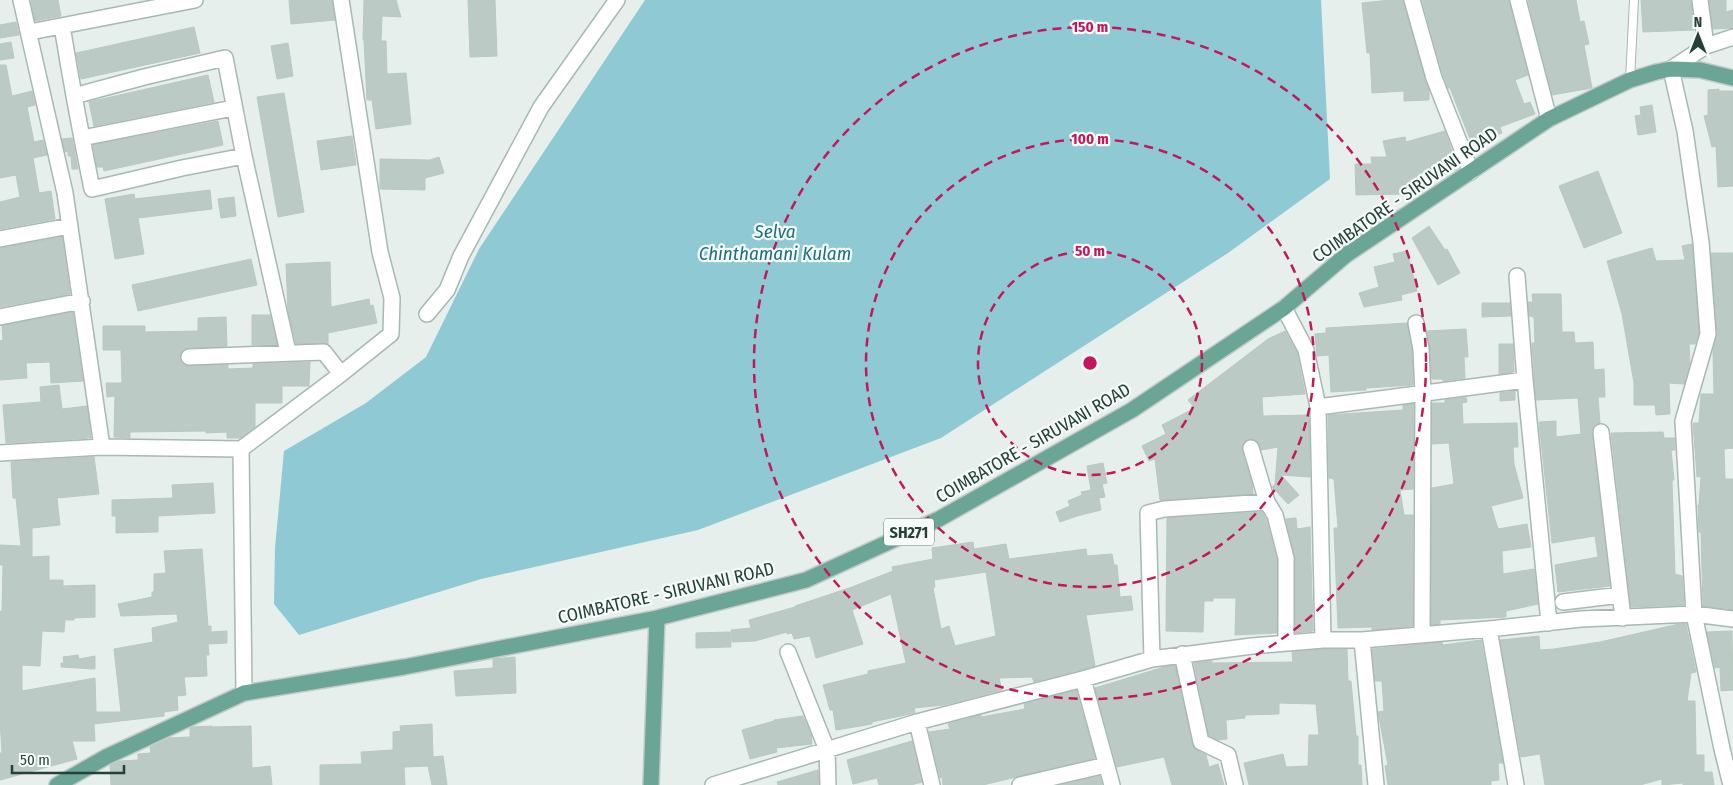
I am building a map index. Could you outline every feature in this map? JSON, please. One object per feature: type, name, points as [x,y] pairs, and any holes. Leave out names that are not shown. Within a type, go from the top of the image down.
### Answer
[{"type":"main road","name":"COIMBATORE - SIRUVANI ROAD","points":[[57,785],[106,757],[244,693],[404,667],[657,618],[806,580],[939,519],[1132,410],[1284,308],[1346,255],[1549,119],[1630,80],[1671,69],[1700,70],[1733,78]]},
{"type":"main road","points":[[651,785],[657,618]]},
{"type":"street","points":[[21,0],[30,32],[65,193],[102,447]]},
{"type":"street","points":[[30,32],[195,0]]},
{"type":"street","points":[[0,454],[102,447],[241,449],[391,334],[392,298],[380,252],[341,0]]},
{"type":"street","points":[[427,314],[447,290],[461,256],[541,107],[617,0]]},
{"type":"street","points":[[1412,0],[1434,78],[1471,172]]},
{"type":"street","points":[[1518,0],[1549,119]]},
{"type":"street","points":[[1700,0],[1706,46]]},
{"type":"street","points":[[62,26],[92,189]]},
{"type":"street","points":[[1731,785],[1694,614],[1683,421],[1708,334],[1701,242],[1685,131],[1671,69],[1706,46],[1733,37]]},
{"type":"street","points":[[74,96],[144,76],[225,58],[233,108],[288,352]]},
{"type":"street","points":[[82,138],[233,108]]},
{"type":"street","points":[[65,193],[92,189],[244,156]]},
{"type":"street","points":[[0,239],[70,226]]},
{"type":"street","points":[[1517,276],[1525,380],[1549,622]]},
{"type":"street","points":[[0,317],[82,301]]},
{"type":"street","points":[[1284,308],[1306,350],[1318,407],[1323,640]]},
{"type":"street","points":[[1416,323],[1421,349],[1423,394],[1422,635]]},
{"type":"street","points":[[189,357],[324,352],[341,374]]},
{"type":"street","points":[[1318,407],[1525,380]]},
{"type":"street","points":[[1600,432],[1623,618]]},
{"type":"street","points":[[1251,448],[1267,502],[1275,514],[1286,558],[1286,643]]},
{"type":"street","points":[[241,449],[244,693]]},
{"type":"street","points":[[1152,659],[1148,513],[1164,509],[1267,502]]},
{"type":"street","points":[[1563,602],[1620,595]]},
{"type":"street","points":[[713,785],[917,722],[1152,659],[1182,654],[1323,640],[1362,640],[1489,630],[1581,619],[1694,614],[1733,619]]},
{"type":"street","points":[[1489,630],[1516,785]]},
{"type":"street","points":[[1362,640],[1376,785]]},
{"type":"street","points":[[788,652],[827,750],[828,785]]},
{"type":"street","points":[[1182,654],[1201,742],[1228,755],[1235,785]]},
{"type":"street","points":[[1083,679],[1112,785]]},
{"type":"street","points":[[917,722],[932,785]]},
{"type":"street","points":[[1020,785],[1106,765]]},
{"type":"lane","points":[[1630,80],[1634,0]]},
{"type":"water","name":"Selva Chinthamani Kulam","points":[[645,0],[1321,0],[1330,179],[1228,253],[941,438],[698,530],[481,579],[299,635],[274,604],[275,548],[284,451],[366,403],[426,357],[479,249]]},
{"type":"building","points":[[31,0],[58,0],[61,16],[35,21]]},
{"type":"building","points":[[289,0],[332,0],[335,20],[291,24]]},
{"type":"building","points":[[364,0],[396,0],[401,17],[382,16],[381,41],[386,41],[387,74],[406,73],[411,124],[376,129],[372,100],[367,100],[363,40]]},
{"type":"building","points":[[468,0],[495,0],[497,56],[470,57]]},
{"type":"building","points":[[1403,0],[1429,90],[1429,100],[1404,101],[1404,91],[1372,93],[1370,53],[1367,53],[1362,3]]},
{"type":"building","points":[[1422,0],[1509,0],[1528,75],[1515,80],[1524,104],[1530,102],[1535,114],[1500,127],[1502,133],[1472,144],[1443,75]]},
{"type":"building","points":[[1528,0],[1576,0],[1580,22],[1584,21],[1589,44],[1584,45],[1592,88],[1552,95]]},
{"type":"building","points":[[1641,0],[1691,0],[1694,30],[1643,32]]},
{"type":"building","points":[[1709,0],[1726,0],[1726,12],[1733,10],[1733,28],[1713,29]]},
{"type":"building","points":[[16,22],[19,35],[0,38],[0,25]]},
{"type":"building","points":[[194,27],[200,53],[81,79],[76,53]]},
{"type":"building","points":[[11,42],[14,58],[0,60],[0,44]]},
{"type":"building","points":[[288,43],[293,76],[277,79],[271,46]]},
{"type":"building","points":[[0,65],[6,65],[12,96],[32,91],[35,105],[27,107],[34,142],[43,140],[47,155],[33,158],[39,193],[51,191],[55,219],[0,229],[0,202],[20,197],[16,175],[0,178]]},
{"type":"building","points":[[208,75],[214,102],[94,126],[89,102]]},
{"type":"building","points":[[1719,89],[1719,91],[1733,91],[1733,186],[1718,187],[1716,146],[1712,147],[1704,116],[1708,115],[1708,90]]},
{"type":"building","points":[[284,93],[304,212],[278,217],[257,97]]},
{"type":"building","points":[[1652,105],[1656,132],[1638,135],[1635,116],[1641,115],[1640,107]]},
{"type":"building","points":[[218,121],[223,145],[104,171],[103,167],[97,167],[93,145]]},
{"type":"building","points":[[1445,131],[1458,169],[1415,180],[1417,193],[1402,196],[1402,194],[1356,195],[1355,164],[1372,164],[1371,157],[1387,157],[1383,141],[1405,137],[1406,142]]},
{"type":"building","points":[[352,136],[356,165],[321,170],[317,141]]},
{"type":"building","points":[[72,138],[78,169],[72,169],[71,156],[68,156],[68,151],[65,152],[62,139]]},
{"type":"building","points":[[439,157],[444,173],[425,178],[425,190],[380,189],[380,159],[430,160]]},
{"type":"building","points":[[1598,171],[1622,233],[1584,248],[1559,186]]},
{"type":"building","points":[[210,190],[212,209],[138,218],[144,254],[115,259],[105,199],[134,194],[135,199]]},
{"type":"building","points":[[234,197],[236,216],[221,218],[218,199]]},
{"type":"building","points":[[1429,226],[1445,250],[1447,249],[1460,273],[1438,285],[1412,238]]},
{"type":"building","points":[[62,237],[70,294],[0,307],[0,248]]},
{"type":"building","points":[[1692,244],[1699,333],[1695,344],[1689,344],[1690,364],[1684,384],[1669,383],[1670,414],[1656,415],[1655,405],[1634,405],[1634,383],[1622,314],[1607,261],[1652,248],[1656,261],[1685,260],[1682,246]]},
{"type":"building","points":[[1407,251],[1417,291],[1401,295],[1402,300],[1364,307],[1359,293],[1379,287],[1374,267],[1395,262],[1393,254]]},
{"type":"building","points":[[1711,253],[1733,253],[1733,448],[1724,449],[1725,479],[1733,479],[1733,610],[1703,606],[1701,532],[1699,532],[1698,505],[1701,476],[1697,477],[1693,423],[1699,423],[1701,394],[1714,394],[1713,352],[1717,333]]},
{"type":"building","points":[[251,259],[257,285],[138,311],[132,285]]},
{"type":"building","points":[[330,262],[331,307],[369,299],[370,306],[373,305],[377,323],[328,333],[328,344],[296,344],[288,311],[286,264]]},
{"type":"building","points":[[1532,294],[1561,294],[1562,332],[1574,332],[1575,343],[1593,342],[1594,370],[1604,369],[1605,397],[1598,397],[1600,423],[1593,428],[1592,433],[1610,586],[1558,592],[1555,565],[1598,557],[1595,536],[1552,543],[1539,422],[1556,421],[1556,437],[1581,434],[1578,398],[1536,400],[1532,343],[1535,343],[1534,317],[1529,316],[1528,302],[1533,302]]},
{"type":"building","points":[[1482,303],[1510,303],[1511,316],[1482,317]]},
{"type":"building","points":[[73,312],[83,381],[51,383],[50,362],[26,363],[27,378],[0,380],[0,341],[3,340],[2,326]]},
{"type":"building","points":[[252,315],[270,315],[277,344],[252,345]]},
{"type":"building","points":[[226,317],[227,346],[184,349],[181,353],[181,362],[189,366],[228,365],[228,369],[253,368],[253,364],[310,362],[309,386],[282,386],[282,403],[255,403],[255,427],[240,438],[227,438],[227,432],[206,433],[206,431],[130,432],[130,438],[114,437],[115,396],[107,397],[106,383],[122,383],[121,350],[103,350],[103,326],[145,326],[145,332],[198,331],[198,318]]},
{"type":"building","points":[[1407,323],[1412,350],[1413,385],[1331,392],[1329,355],[1317,356],[1315,334],[1326,333],[1326,328]]},
{"type":"building","points":[[1466,329],[1468,357],[1464,357],[1465,378],[1443,381],[1443,379],[1432,379],[1427,331]]},
{"type":"building","points":[[1285,331],[1297,353],[1305,394],[1262,397],[1263,416],[1309,415],[1310,477],[1281,475],[1299,495],[1288,504],[1272,487],[1275,484],[1278,447],[1261,450],[1257,441],[1249,439],[1244,442],[1242,450],[1252,483],[1253,494],[1160,500],[1155,459],[1149,461],[1142,446],[1166,434],[1162,425],[1195,408],[1188,400],[1268,339]]},
{"type":"building","points":[[1499,344],[1513,344],[1514,372],[1499,374]]},
{"type":"building","points":[[59,385],[62,409],[87,406],[91,438],[6,443],[3,405],[41,402],[40,387]]},
{"type":"building","points":[[1515,391],[1515,400],[1500,401],[1500,393]]},
{"type":"building","points":[[1466,397],[1467,402],[1462,403],[1463,424],[1517,423],[1518,447],[1513,447],[1514,464],[1523,498],[1491,506],[1498,529],[1527,524],[1531,547],[1502,551],[1503,574],[1534,569],[1538,604],[1506,611],[1506,617],[1440,620],[1440,624],[1431,625],[1432,488],[1454,484],[1449,443],[1432,444],[1432,403],[1445,403],[1445,400]]},
{"type":"building","points":[[1414,404],[1413,489],[1400,490],[1404,515],[1413,515],[1413,626],[1372,630],[1372,627],[1338,628],[1334,528],[1338,528],[1334,479],[1329,478],[1328,415],[1403,410],[1403,405]]},
{"type":"building","points":[[1663,432],[1664,438],[1675,438],[1675,450],[1671,450],[1674,480],[1672,480],[1675,574],[1682,576],[1684,605],[1631,607],[1611,433]]},
{"type":"building","points":[[94,457],[99,494],[57,498],[60,525],[32,528],[32,557],[49,556],[49,580],[63,580],[63,586],[95,585],[95,617],[65,620],[64,632],[42,631],[40,666],[22,665],[22,691],[95,678],[96,712],[121,712],[114,649],[153,642],[152,628],[178,622],[177,614],[121,616],[118,604],[152,597],[152,592],[154,592],[154,574],[166,573],[164,551],[202,549],[208,626],[211,626],[211,632],[227,631],[227,643],[208,644],[209,655],[206,655],[207,676],[184,677],[186,695],[177,696],[178,710],[164,712],[164,716],[94,724],[95,741],[72,741],[77,759],[0,780],[0,753],[2,753],[0,720],[0,611],[2,612],[3,565],[0,565],[0,545],[21,546],[16,498],[13,498],[11,462]]},
{"type":"building","points":[[1103,463],[1107,483],[1102,484],[1105,497],[1099,498],[1101,510],[1060,522],[1056,512],[1070,506],[1068,501],[1082,495],[1081,492],[1091,490],[1087,466]]},
{"type":"building","points":[[213,483],[215,513],[158,516],[158,532],[116,533],[116,516],[112,516],[112,500],[173,498],[172,485]]},
{"type":"building","points":[[1262,512],[1266,519],[1277,559],[1277,633],[1235,635],[1236,598],[1213,598],[1213,601],[1204,601],[1203,632],[1166,631],[1167,518]]},
{"type":"building","points":[[1296,518],[1297,529],[1310,527],[1313,631],[1295,633],[1295,558],[1286,519]]},
{"type":"building","points":[[973,542],[974,549],[1006,544],[1009,559],[1086,549],[1087,556],[1112,554],[1114,565],[1117,565],[1120,597],[1131,596],[1133,610],[1086,615],[1095,666],[1034,682],[1032,677],[999,678],[1002,690],[944,705],[914,708],[915,713],[872,722],[872,724],[836,730],[833,710],[830,710],[823,685],[868,674],[868,671],[906,663],[891,594],[852,610],[863,644],[816,658],[810,636],[794,639],[792,633],[787,634],[787,632],[755,641],[732,642],[731,630],[751,628],[749,620],[795,607],[852,587],[893,571],[892,567],[933,559],[932,548]],"holes":[[[986,572],[996,636],[955,646],[949,626],[941,629],[933,588],[935,587],[934,580]]]},
{"type":"building","points":[[1686,624],[1696,672],[1691,673],[1687,701],[1695,701],[1696,755],[1704,755],[1704,772],[1712,772],[1714,785],[1683,785],[1683,783],[1662,785],[1662,779],[1640,785],[1545,785],[1540,754],[1521,757],[1500,640],[1539,636],[1540,650],[1554,649],[1600,642]]},
{"type":"building","points":[[1732,631],[1733,690],[1721,691],[1720,667],[1715,668],[1707,632]]},
{"type":"building","points":[[730,632],[731,647],[696,648],[696,633]]},
{"type":"building","points":[[1481,640],[1503,763],[1498,763],[1499,780],[1491,781],[1491,785],[1388,785],[1385,766],[1388,765],[1378,712],[1384,711],[1382,681],[1375,681],[1372,649],[1442,642],[1443,645]]},
{"type":"building","points":[[1347,649],[1348,681],[1351,681],[1356,736],[1358,736],[1358,765],[1361,765],[1362,785],[1249,785],[1244,763],[1283,754],[1286,767],[1308,766],[1309,735],[1319,735],[1316,704],[1279,703],[1279,714],[1245,715],[1245,718],[1226,720],[1227,739],[1217,740],[1209,736],[1194,663],[1212,661],[1212,663],[1293,662],[1292,652]]},
{"type":"building","points":[[78,655],[79,659],[95,656],[95,669],[61,667],[61,663],[64,663],[63,657]]},
{"type":"building","points":[[515,657],[516,693],[456,696],[454,671],[493,668],[493,659]]},
{"type":"building","points":[[1175,665],[1192,744],[1197,750],[1206,755],[1209,767],[1218,764],[1224,785],[1172,785],[1164,757],[1117,767],[1095,688]]},
{"type":"building","points":[[1076,690],[1095,758],[983,785],[943,785],[929,732],[950,729],[948,724],[981,715],[981,717],[1025,709],[1024,704]]},
{"type":"building","points":[[803,716],[811,734],[812,744],[776,748],[777,752],[750,759],[742,730],[774,720]]},
{"type":"building","points":[[432,724],[433,757],[443,756],[447,785],[432,785],[428,766],[404,767],[405,785],[320,785],[320,765],[362,764],[361,752],[393,750],[393,732],[401,731],[400,726]]},
{"type":"building","points":[[251,726],[252,768],[270,766],[272,785],[111,785],[110,765],[120,761],[138,760],[138,754],[151,753],[150,747],[169,738],[190,737],[190,728]]},
{"type":"building","points":[[912,741],[922,782],[911,785],[879,785],[877,778],[853,784],[847,760]]},
{"type":"building","points":[[818,770],[819,785],[778,785],[777,782]]},
{"type":"building","points":[[1100,776],[1102,785],[1061,785]]}]
